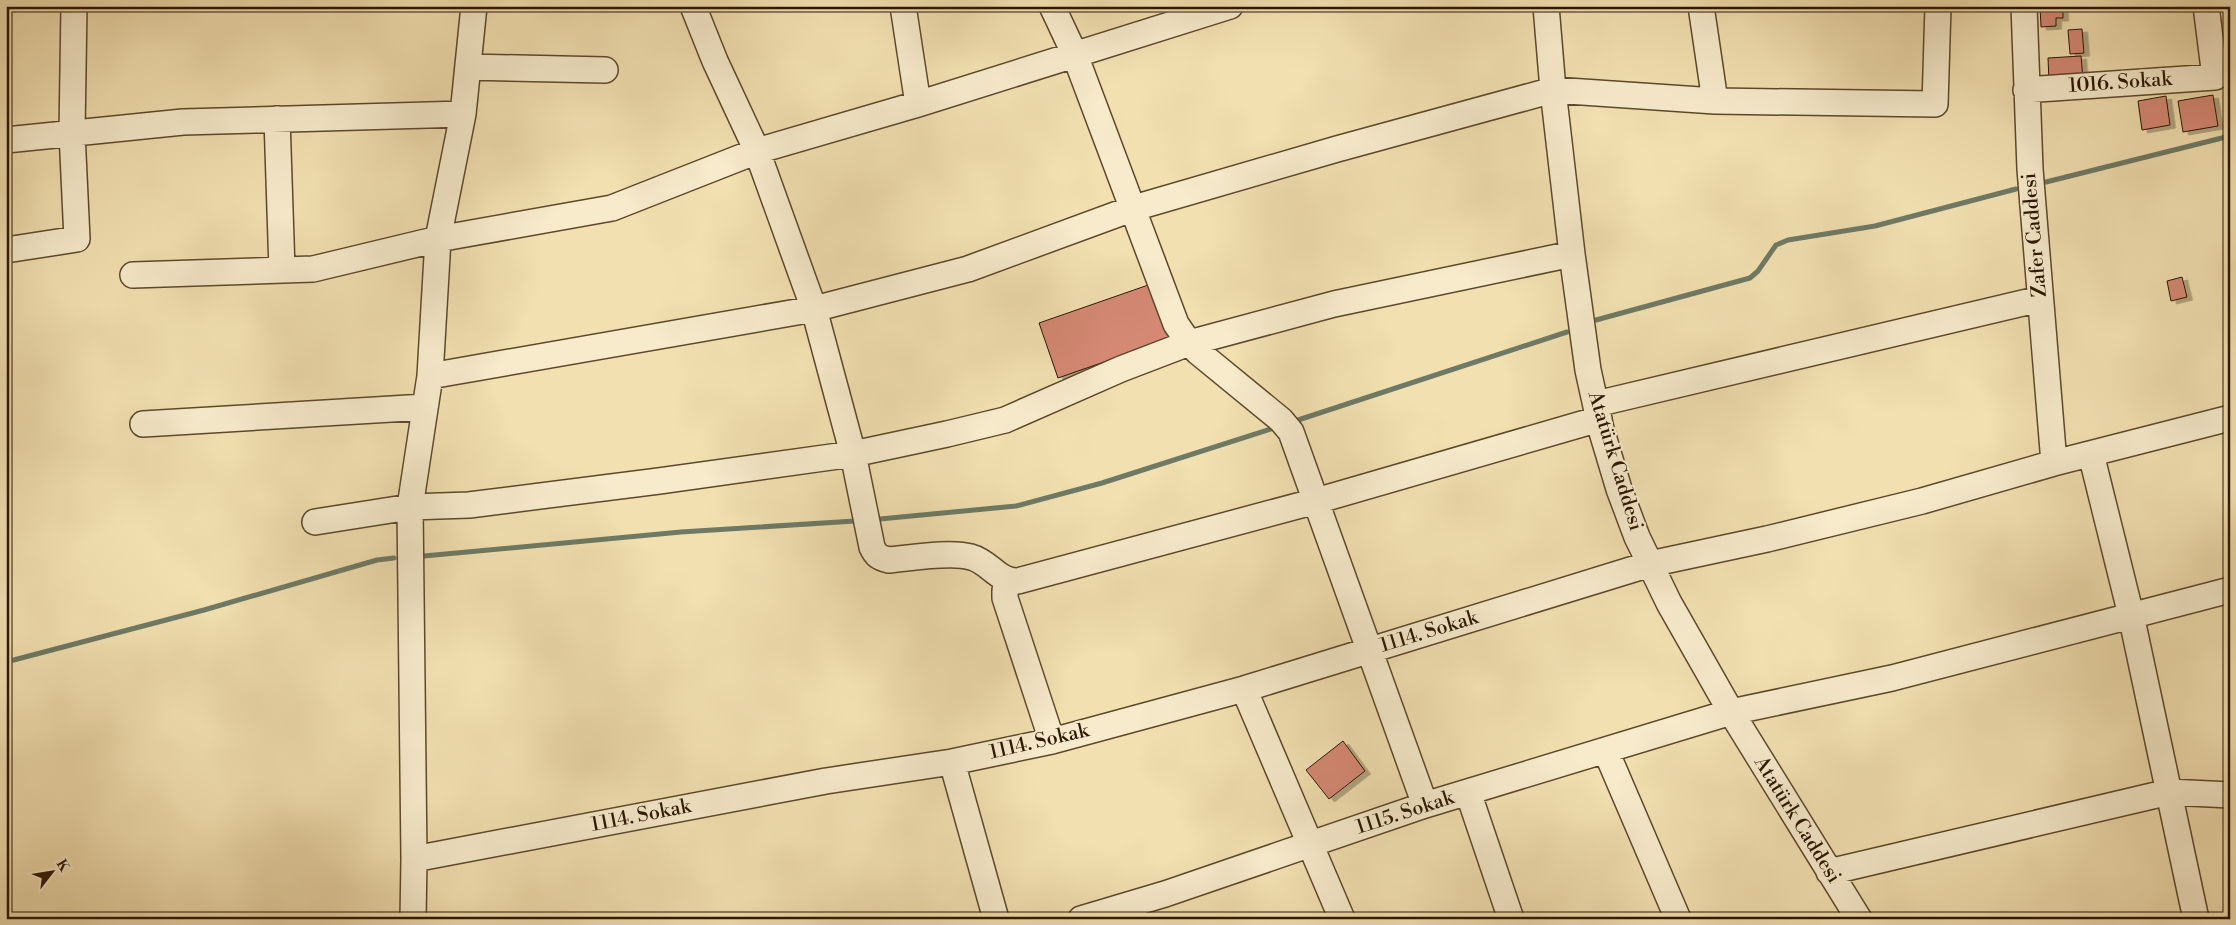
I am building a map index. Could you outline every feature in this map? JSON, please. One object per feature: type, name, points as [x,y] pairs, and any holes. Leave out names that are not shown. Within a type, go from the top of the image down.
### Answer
[{"type":"street","points":[[6,250],[77,239],[72,133],[74,6]]},
{"type":"street","points":[[413,919],[410,507],[430,376],[438,238],[463,114],[474,6]]},
{"type":"street","points":[[693,6],[715,61],[757,150],[814,309],[853,454],[872,547],[876,555],[889,560],[953,555],[970,556],[982,561],[1009,582],[1040,576],[1316,500],[1598,412],[2040,300]]},
{"type":"street","points":[[903,6],[918,104]]},
{"type":"street","points":[[1052,6],[1075,55],[1176,324],[1189,343],[1281,420],[1288,428],[1371,650],[1425,805]]},
{"type":"street","points":[[133,275],[313,269],[438,238],[612,208],[757,150],[918,104],[1230,6]]},
{"type":"street","name":"Atatürk Caddesi","points":[[1546,6],[1553,90],[1588,370],[1619,489],[1637,537],[1669,603],[1731,712],[1860,919]]},
{"type":"street","points":[[1701,6],[1715,101]]},
{"type":"street","points":[[430,376],[814,309],[968,269],[1134,208],[1337,149],[1553,90],[1715,101],[1935,104],[1938,6]]},
{"type":"street","name":"Zafer Caddesi","points":[[2024,6],[2030,169],[2054,463]]},
{"type":"street","name":"1016. Sokak","points":[[2026,90],[2215,77],[2206,6]]},
{"type":"street","points":[[468,67],[605,70]]},
{"type":"street","points":[[6,140],[183,122],[463,114]]},
{"type":"street","points":[[277,120],[282,270]]},
{"type":"street","points":[[314,522],[410,507],[468,505],[853,454],[1004,420],[1121,369],[1189,343],[1334,304],[1572,254]]},
{"type":"street","points":[[142,424],[425,407]]},
{"type":"street","name":"1114. Sokak","points":[[414,859],[826,781],[952,762],[1052,740],[1244,689],[1650,564],[1767,539],[1922,501],[2054,463],[2230,418]]},
{"type":"street","points":[[2091,454],[2131,615],[2196,919]]},
{"type":"street","points":[[1009,582],[1005,590],[1006,598],[1052,740]]},
{"type":"street","name":"1115. Sokak","points":[[1081,919],[1165,894],[1425,805],[1606,752],[1731,712],[1892,678],[2230,590]]},
{"type":"street","points":[[1244,689],[1342,919]]},
{"type":"street","points":[[1606,752],[1678,919]]},
{"type":"street","points":[[952,762],[996,919]]},
{"type":"street","points":[[1468,792],[1511,919]]},
{"type":"street","points":[[1829,872],[2169,792],[2230,795]]},
{"type":"building","points":[[2040,6],[2063,6],[2063,18],[2056,18],[2056,26],[2041,27]]},
{"type":"building","points":[[2082,29],[2084,53],[2070,54],[2068,30]]},
{"type":"building","points":[[2081,56],[2083,79],[2049,81],[2048,58]]},
{"type":"building","points":[[2213,95],[2218,126],[2183,132],[2178,101]]},
{"type":"building","points":[[2166,96],[2170,125],[2142,130],[2138,101]]},
{"type":"building","points":[[2182,277],[2187,297],[2171,301],[2167,281]]},
{"type":"building","points":[[1154,283],[1173,338],[1058,378],[1039,323]]},
{"type":"building","points":[[1343,741],[1365,771],[1329,799],[1306,770]]},
{"type":"waterway","points":[[2046,182],[2230,136]]},
{"type":"waterway","points":[[1596,320],[1750,278],[1758,271],[1776,245],[1788,240],[1875,226],[2016,189]]},
{"type":"waterway","points":[[1292,422],[1567,332]]},
{"type":"waterway","points":[[880,519],[1016,506],[1102,483],[1277,427]]},
{"type":"waterway","points":[[424,556],[681,532],[855,521]]},
{"type":"waterway","points":[[6,662],[204,610],[377,560],[394,558]]}]
